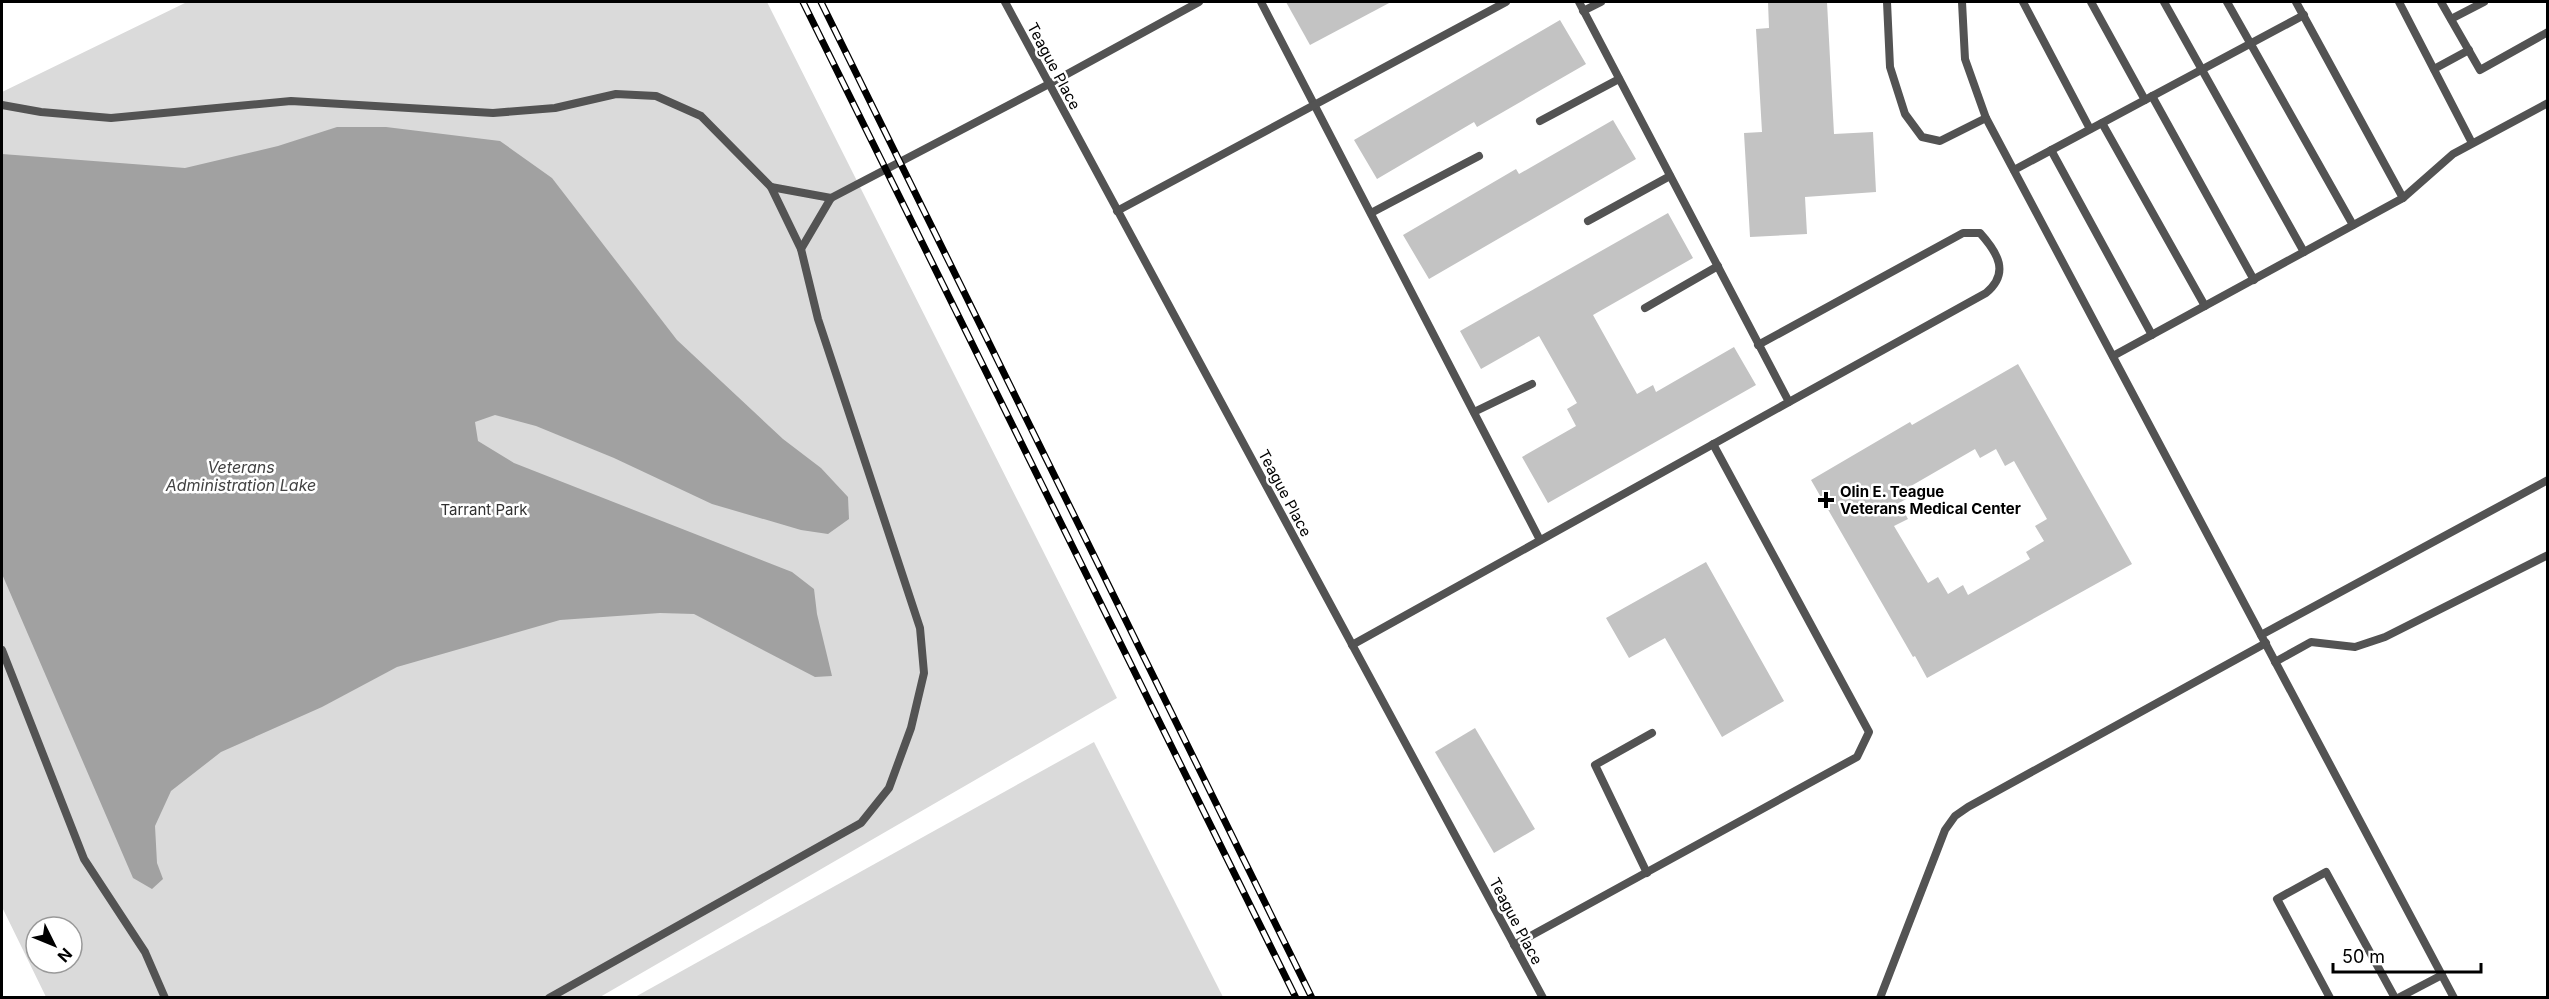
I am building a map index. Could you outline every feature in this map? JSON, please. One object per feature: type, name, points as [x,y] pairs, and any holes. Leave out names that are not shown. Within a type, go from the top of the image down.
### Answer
[{"type":"lane","name":"Teague Place","points":[[1005,2],[1543,998]]},
{"type":"lane","points":[[801,249],[831,198],[1199,2]]},
{"type":"lane","points":[[1260,2],[1540,540]]},
{"type":"lane","points":[[1118,212],[1506,2]]},
{"type":"lane","points":[[1579,2],[1789,402]]},
{"type":"lane","points":[[1583,11],[1601,2]]},
{"type":"lane","points":[[1887,2],[1890,67],[1905,114],[1922,137],[1940,141],[1986,118]]},
{"type":"lane","points":[[1962,2],[1965,59],[1986,118],[2454,998]]},
{"type":"lane","points":[[2023,2],[2090,129]]},
{"type":"lane","points":[[2091,2],[2254,280]]},
{"type":"lane","points":[[2164,2],[2304,252]]},
{"type":"lane","points":[[2228,2],[2354,225]]},
{"type":"lane","points":[[2296,2],[2403,198]]},
{"type":"lane","points":[[2399,2],[2472,142]]},
{"type":"lane","points":[[2441,2],[2480,70],[2547,32]]},
{"type":"lane","points":[[2451,19],[2484,2]]},
{"type":"lane","points":[[2014,170],[2304,15]]},
{"type":"lane","points":[[2434,69],[2469,50]]},
{"type":"lane","points":[[1540,121],[1619,79]]},
{"type":"lane","points":[[2,105],[41,112],[111,118],[291,100],[493,113],[555,108],[616,94],[656,96],[701,116],[771,187],[801,249],[818,319],[920,628],[924,673],[911,728],[889,788],[861,824],[549,998]]},
{"type":"lane","points":[[2113,356],[2403,198],[2453,154],[2547,103]]},
{"type":"lane","points":[[2102,123],[2205,306]]},
{"type":"lane","points":[[2051,150],[2152,335]]},
{"type":"lane","points":[[1371,213],[1479,156]]},
{"type":"lane","points":[[1588,221],[1670,176]]},
{"type":"lane","points":[[771,187],[831,198]]},
{"type":"lane","points":[[1352,645],[1986,292],[2000,279],[2001,269],[1989,243],[1980,233],[1964,232],[1758,345]]},
{"type":"lane","points":[[1645,308],[1718,266]]},
{"type":"lane","points":[[1474,412],[1532,384]]},
{"type":"lane","points":[[1514,945],[1857,757],[1869,732],[1713,444]]},
{"type":"lane","points":[[2261,635],[2547,480]]},
{"type":"lane","points":[[2275,662],[2311,642],[2355,647],[2385,638],[2547,555]]},
{"type":"lane","points":[[1880,998],[1945,830],[1955,816],[2266,643]]},
{"type":"lane","points":[[2,650],[84,859],[109,901],[145,952],[165,998]]},
{"type":"lane","points":[[1647,873],[1595,765],[1652,733]]},
{"type":"lane","points":[[2330,998],[2277,899],[2326,872],[2397,998],[2442,975]]},
{"type":"green space","name":"Tarrant Park","points":[[187,2],[767,2],[1117,698],[600,997],[46,997],[35,975],[84,975],[84,915],[24,915],[24,952],[2,907],[2,92]]},
{"type":"green space","points":[[1094,742],[1223,997],[635,997]]},
{"type":"water","name":"Veterans Administration Lake","points":[[337,127],[386,127],[500,141],[552,178],[677,340],[783,439],[821,468],[848,497],[849,519],[828,534],[801,530],[712,504],[614,458],[536,426],[495,415],[475,422],[478,441],[514,463],[792,572],[814,589],[817,614],[832,676],[815,677],[694,614],[660,613],[560,620],[397,667],[322,707],[221,752],[171,791],[155,826],[157,863],[163,879],[152,889],[133,878],[2,574],[2,154],[185,168],[278,146]]},
{"type":"building","points":[[1286,2],[1391,2],[1310,45]]},
{"type":"building","points":[[1768,2],[1827,2],[1834,134],[1873,132],[1876,192],[1805,197],[1807,234],[1750,237],[1744,133],[1762,132],[1756,29],[1769,28]]},
{"type":"building","points":[[1560,20],[1586,64],[1477,127],[1474,122],[1377,179],[1354,140]]},
{"type":"building","points":[[1613,120],[1636,159],[1429,279],[1403,235],[1516,169],[1519,174]]},
{"type":"building","points":[[1668,213],[1693,258],[1593,315],[1637,394],[1653,385],[1656,392],[1734,347],[1756,385],[1548,503],[1522,457],[1576,426],[1567,409],[1577,403],[1539,336],[1481,369],[1460,331]]},
{"type":"building","points":[[2018,364],[2132,564],[1927,678],[1811,480],[1910,422],[1912,425]],"holes":[[[1975,449],[1980,458],[1996,449],[2005,466],[2014,461],[2047,519],[2035,526],[2044,541],[2026,552],[2030,559],[1968,595],[1963,585],[1948,594],[1938,577],[1928,583],[1894,526],[1908,519],[1899,503],[1915,494],[1911,486]]]},
{"type":"building","points":[[1706,562],[1784,701],[1722,737],[1665,638],[1629,658],[1606,618]]},
{"type":"building","points":[[1475,728],[1535,829],[1494,853],[1435,752]]},
{"type":"railway","points":[[803,2],[1296,998]]},
{"type":"railway","points":[[821,2],[1312,998]]},
{"type":"place","name":"Olin E. Teague Veterans Medical Center","points":[[1826,500]]}]
